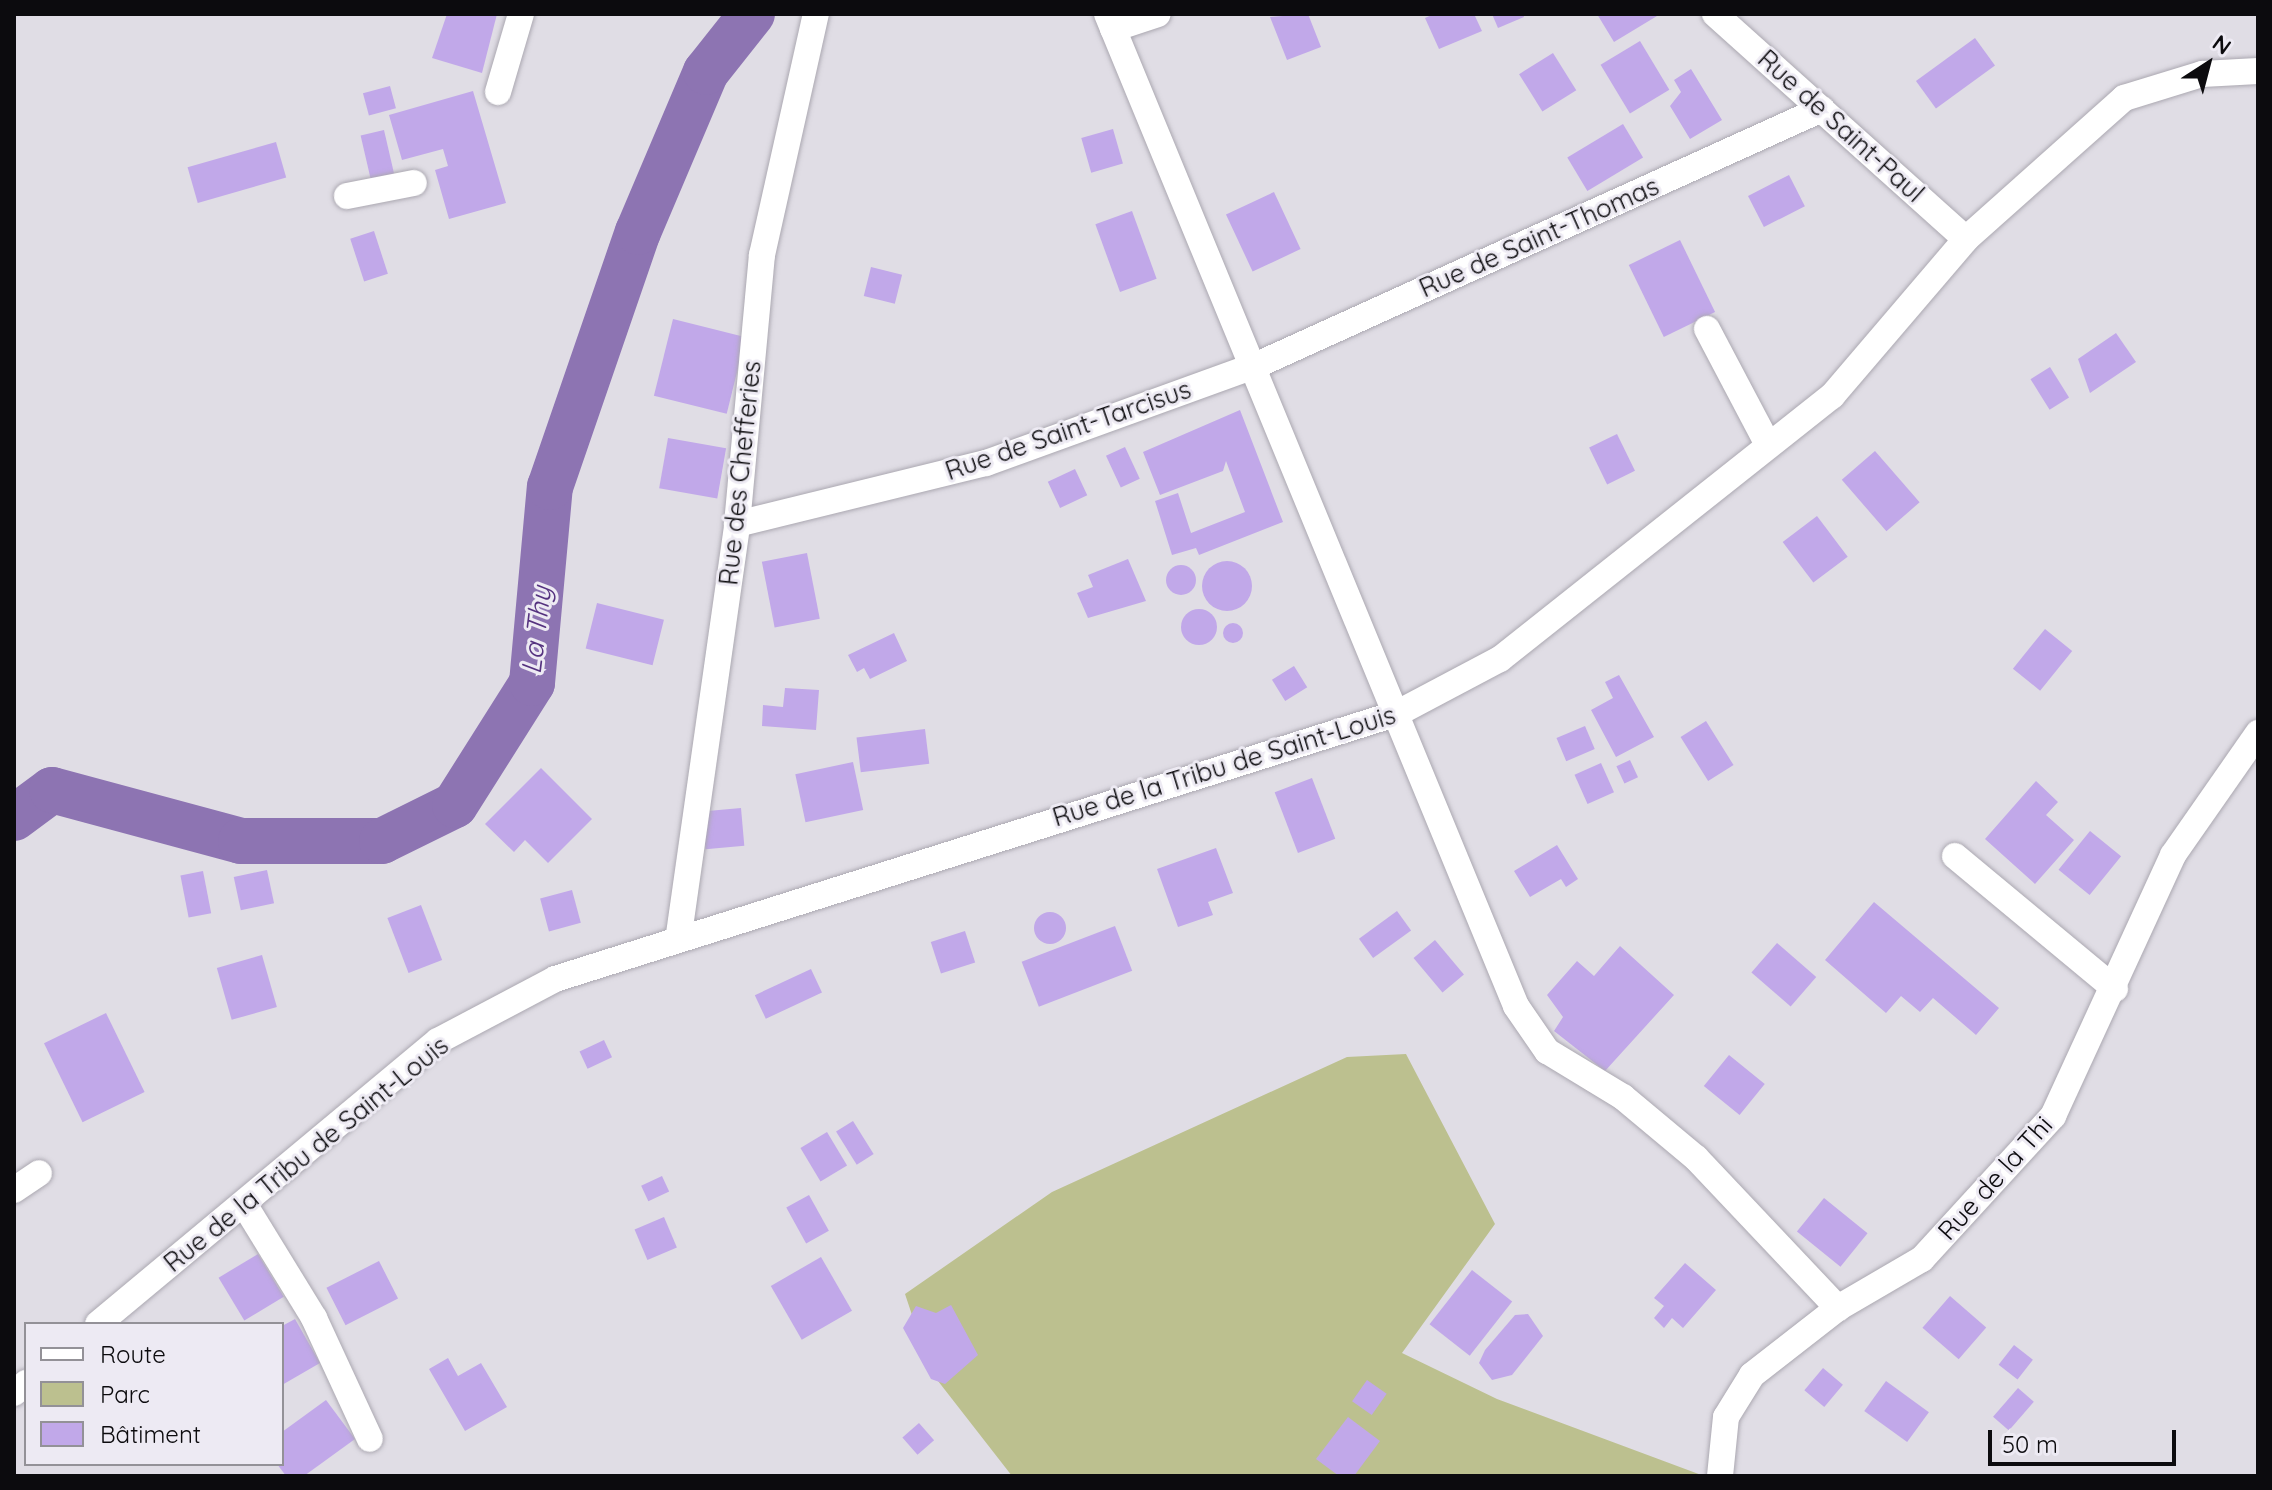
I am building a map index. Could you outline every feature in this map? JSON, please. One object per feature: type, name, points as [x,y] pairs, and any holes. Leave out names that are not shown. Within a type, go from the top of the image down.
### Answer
[{"type":"street","points":[[498,92],[521,14]]},
{"type":"street","name":"Rue des Chefferies","points":[[679,934],[737,524],[762,255],[816,14]]},
{"type":"street","points":[[1158,14],[1110,21],[1257,365],[1516,1006],[1547,1051],[1623,1097],[1696,1158],[1838,1308]]},
{"type":"street","name":"Rue de Saint-Paul","points":[[1715,14],[1966,239]]},
{"type":"street","name":"Rue de la Tribu de Saint-Louis","points":[[100,1322],[438,1041],[555,979],[679,934],[1398,713],[1500,659],[1767,443],[1832,396],[1966,239],[2124,98],[2202,74],[2258,71]]},
{"type":"street","name":"Rue de Saint-Thomas","points":[[1257,365],[1822,109]]},
{"type":"street","points":[[347,196],[414,183]]},
{"type":"street","points":[[1707,329],[1767,443]]},
{"type":"street","name":"Rue de Saint-Tarcisus","points":[[737,524],[986,463],[1257,365]]},
{"type":"street","name":"Rue de la Thi","points":[[1720,1476],[1726,1417],[1752,1375],[1838,1308],[1922,1259],[1993,1187],[2053,1116],[2115,989],[2173,855],[2257,736]]},
{"type":"street","points":[[1955,856],[2115,989]]},
{"type":"street","points":[[14,1190],[39,1173]]},
{"type":"street","points":[[244,1204],[314,1318],[370,1439]]},
{"type":"green space","points":[[1406,1054],[1495,1224],[1402,1353],[1497,1399],[1704,1476],[1012,1476],[931,1372],[905,1294],[1052,1192],[1347,1057]]},
{"type":"building","points":[[447,14],[497,14],[482,73],[432,58]]},
{"type":"building","points":[[1308,14],[1321,47],[1287,60],[1270,17]]},
{"type":"building","points":[[1434,14],[1474,14],[1482,31],[1439,49],[1425,18]]},
{"type":"building","points":[[1492,14],[1523,14],[1524,17],[1498,28]]},
{"type":"building","points":[[1597,14],[1656,14],[1657,16],[1614,42]]},
{"type":"building","points":[[1975,38],[1995,66],[1936,108],[1916,81]]},
{"type":"building","points":[[1640,41],[1669,90],[1630,114],[1601,65]]},
{"type":"building","points":[[1553,53],[1576,90],[1542,112],[1519,74]]},
{"type":"building","points":[[1691,69],[1722,120],[1690,139],[1670,106],[1681,92],[1674,80]]},
{"type":"building","points":[[390,86],[396,108],[369,115],[363,93]]},
{"type":"building","points":[[473,91],[506,203],[449,219],[435,170],[448,166],[443,149],[402,160],[389,115]]},
{"type":"building","points":[[1623,124],[1643,157],[1587,191],[1567,157]]},
{"type":"building","points":[[1113,129],[1123,164],[1091,173],[1081,138]]},
{"type":"building","points":[[384,130],[395,177],[371,182],[361,135]]},
{"type":"building","points":[[276,142],[286,178],[198,203],[188,167]]},
{"type":"building","points":[[1789,175],[1805,206],[1764,227],[1748,196]]},
{"type":"building","points":[[1274,192],[1301,249],[1253,271],[1226,214]]},
{"type":"building","points":[[1132,211],[1157,279],[1120,292],[1095,224]]},
{"type":"building","points":[[374,231],[388,274],[364,282],[350,239]]},
{"type":"building","points":[[1680,240],[1715,312],[1664,337],[1629,265]]},
{"type":"building","points":[[871,267],[902,275],[895,304],[864,296]]},
{"type":"building","points":[[673,319],[746,337],[727,414],[654,396]]},
{"type":"building","points":[[2116,333],[2136,362],[2090,393],[2078,359]]},
{"type":"building","points":[[2050,367],[2069,398],[2050,410],[2030,379]]},
{"type":"building","points":[[1240,410],[1283,522],[1199,555],[1196,548],[1172,555],[1155,501],[1178,493],[1191,533],[1245,512],[1226,461],[1223,471],[1160,495],[1143,452]]},
{"type":"building","points":[[1617,434],[1635,471],[1607,484],[1589,448]]},
{"type":"building","points":[[668,438],[726,448],[717,498],[659,488]]},
{"type":"building","points":[[1125,447],[1140,479],[1121,488],[1106,456]]},
{"type":"building","points":[[1875,451],[1920,502],[1886,531],[1842,480]]},
{"type":"building","points":[[1075,469],[1087,495],[1060,508],[1048,482]]},
{"type":"building","points":[[1817,516],[1848,557],[1813,583],[1783,542]]},
{"type":"building","points":[[807,553],[820,619],[775,628],[762,562]]},
{"type":"building","points":[[1128,559],[1146,601],[1088,618],[1077,593],[1093,587],[1088,575]]},
{"type":"building","points":[[1227,561],[1244,569],[1252,586],[1244,603],[1227,611],[1210,603],[1202,586],[1210,569]]},
{"type":"building","points":[[1181,565],[1187,566],[1195,574],[1195,586],[1187,594],[1181,595],[1175,594],[1167,586],[1166,580],[1167,574],[1175,566]]},
{"type":"building","points":[[597,603],[664,620],[653,665],[586,649]]},
{"type":"building","points":[[1199,609],[1212,614],[1217,627],[1212,640],[1199,645],[1186,640],[1181,627],[1186,614]]},
{"type":"building","points":[[1233,623],[1240,626],[1243,633],[1240,640],[1233,643],[1226,640],[1223,633],[1226,626]]},
{"type":"building","points":[[2045,629],[2072,651],[2040,691],[2013,669]]},
{"type":"building","points":[[894,633],[907,661],[870,679],[864,668],[857,672],[848,655]]},
{"type":"building","points":[[1294,666],[1307,687],[1285,701],[1272,680]]},
{"type":"building","points":[[1619,675],[1654,737],[1616,757],[1591,710],[1613,698],[1605,682]]},
{"type":"building","points":[[785,688],[819,690],[816,730],[762,726],[763,705],[783,707]]},
{"type":"building","points":[[1706,721],[1734,765],[1708,781],[1681,737]]},
{"type":"building","points":[[1585,726],[1595,749],[1566,761],[1556,738]]},
{"type":"building","points":[[925,729],[929,764],[861,772],[857,737]]},
{"type":"building","points":[[1630,760],[1638,777],[1624,784],[1616,766]]},
{"type":"building","points":[[853,762],[863,810],[805,822],[795,774]]},
{"type":"building","points":[[1601,763],[1614,792],[1588,804],[1575,775]]},
{"type":"building","points":[[541,768],[592,819],[548,863],[525,840],[514,852],[485,824]]},
{"type":"building","points":[[1312,778],[1335,839],[1298,853],[1275,792]]},
{"type":"building","points":[[2036,781],[2058,802],[2046,815],[2074,840],[2035,884],[1985,839]]},
{"type":"building","points":[[741,808],[744,846],[705,849],[702,811]]},
{"type":"building","points":[[2090,831],[2121,856],[2090,895],[2059,870]]},
{"type":"building","points":[[1557,845],[1578,879],[1566,887],[1561,879],[1530,897],[1514,871]]},
{"type":"building","points":[[1216,848],[1233,893],[1208,902],[1213,915],[1178,927],[1157,869]]},
{"type":"building","points":[[267,870],[274,903],[241,910],[234,877]]},
{"type":"building","points":[[203,871],[211,913],[189,918],[180,875]]},
{"type":"building","points":[[572,890],[581,923],[549,931],[540,899]]},
{"type":"building","points":[[1874,902],[1999,1008],[1976,1035],[1933,998],[1920,1012],[1901,996],[1886,1013],[1825,960]]},
{"type":"building","points":[[421,905],[442,960],[409,973],[387,918]]},
{"type":"building","points":[[1397,911],[1411,930],[1373,958],[1359,939]]},
{"type":"building","points":[[1050,912],[1061,917],[1066,928],[1061,939],[1050,944],[1039,939],[1034,928],[1039,917]]},
{"type":"building","points":[[1115,926],[1132,971],[1039,1007],[1022,962]]},
{"type":"building","points":[[965,931],[975,962],[941,974],[931,942]]},
{"type":"building","points":[[1435,940],[1464,974],[1442,992],[1414,958]]},
{"type":"building","points":[[1777,943],[1816,977],[1791,1007],[1751,972]]},
{"type":"building","points":[[1620,946],[1674,995],[1605,1071],[1554,1031],[1563,1017],[1547,995],[1577,961],[1594,976]]},
{"type":"building","points":[[262,955],[277,1007],[232,1020],[217,968]]},
{"type":"building","points":[[811,969],[822,993],[766,1019],[755,995]]},
{"type":"building","points":[[106,1013],[145,1092],[83,1122],[44,1043]]},
{"type":"building","points":[[604,1040],[612,1057],[588,1069],[580,1051]]},
{"type":"building","points":[[1729,1055],[1765,1084],[1740,1115],[1704,1086]]},
{"type":"building","points":[[853,1121],[874,1154],[857,1165],[836,1132]]},
{"type":"building","points":[[827,1132],[847,1165],[821,1181],[800,1148]]},
{"type":"building","points":[[662,1176],[669,1191],[648,1201],[641,1186]]},
{"type":"building","points":[[809,1195],[829,1231],[806,1243],[786,1208]]},
{"type":"building","points":[[1824,1198],[1868,1233],[1840,1267],[1797,1231]]},
{"type":"building","points":[[664,1217],[677,1247],[647,1260],[635,1230]]},
{"type":"building","points":[[258,1254],[284,1297],[244,1321],[219,1278]]},
{"type":"building","points":[[821,1257],[852,1311],[802,1340],[771,1286]]},
{"type":"building","points":[[379,1261],[398,1298],[345,1325],[326,1288]]},
{"type":"building","points":[[1685,1263],[1716,1290],[1683,1328],[1672,1318],[1664,1328],[1654,1318],[1664,1306],[1654,1298]]},
{"type":"building","points":[[1472,1270],[1512,1301],[1470,1356],[1430,1324]]},
{"type":"building","points":[[1950,1296],[1986,1327],[1959,1359],[1922,1328]]},
{"type":"building","points":[[951,1305],[978,1355],[945,1384],[931,1379],[903,1328],[916,1306],[936,1313]]},
{"type":"building","points":[[1528,1314],[1543,1336],[1512,1375],[1492,1380],[1479,1363],[1485,1350],[1515,1315]]},
{"type":"building","points":[[295,1319],[320,1363],[284,1384],[284,1325]]},
{"type":"building","points":[[2014,1345],[2033,1360],[2018,1379],[1999,1365]]},
{"type":"building","points":[[448,1358],[458,1376],[481,1363],[507,1407],[465,1431],[429,1369]]},
{"type":"building","points":[[1823,1368],[1843,1385],[1824,1407],[1804,1390]]},
{"type":"building","points":[[1367,1380],[1387,1394],[1372,1415],[1352,1401]]},
{"type":"building","points":[[1886,1381],[1929,1412],[1907,1442],[1864,1411]]},
{"type":"building","points":[[2018,1388],[2034,1402],[2009,1430],[1993,1417]]},
{"type":"building","points":[[326,1400],[355,1439],[304,1476],[286,1476],[278,1466],[284,1466],[284,1431]]},
{"type":"building","points":[[1348,1417],[1380,1441],[1354,1476],[1339,1476],[1316,1459]]},
{"type":"building","points":[[919,1423],[934,1440],[917,1455],[902,1437]]},
{"type":"waterway","name":"La Thy","points":[[14,818],[52,790],[241,841],[382,841],[455,805],[532,683],[550,487],[638,232],[706,72],[752,14]]}]
